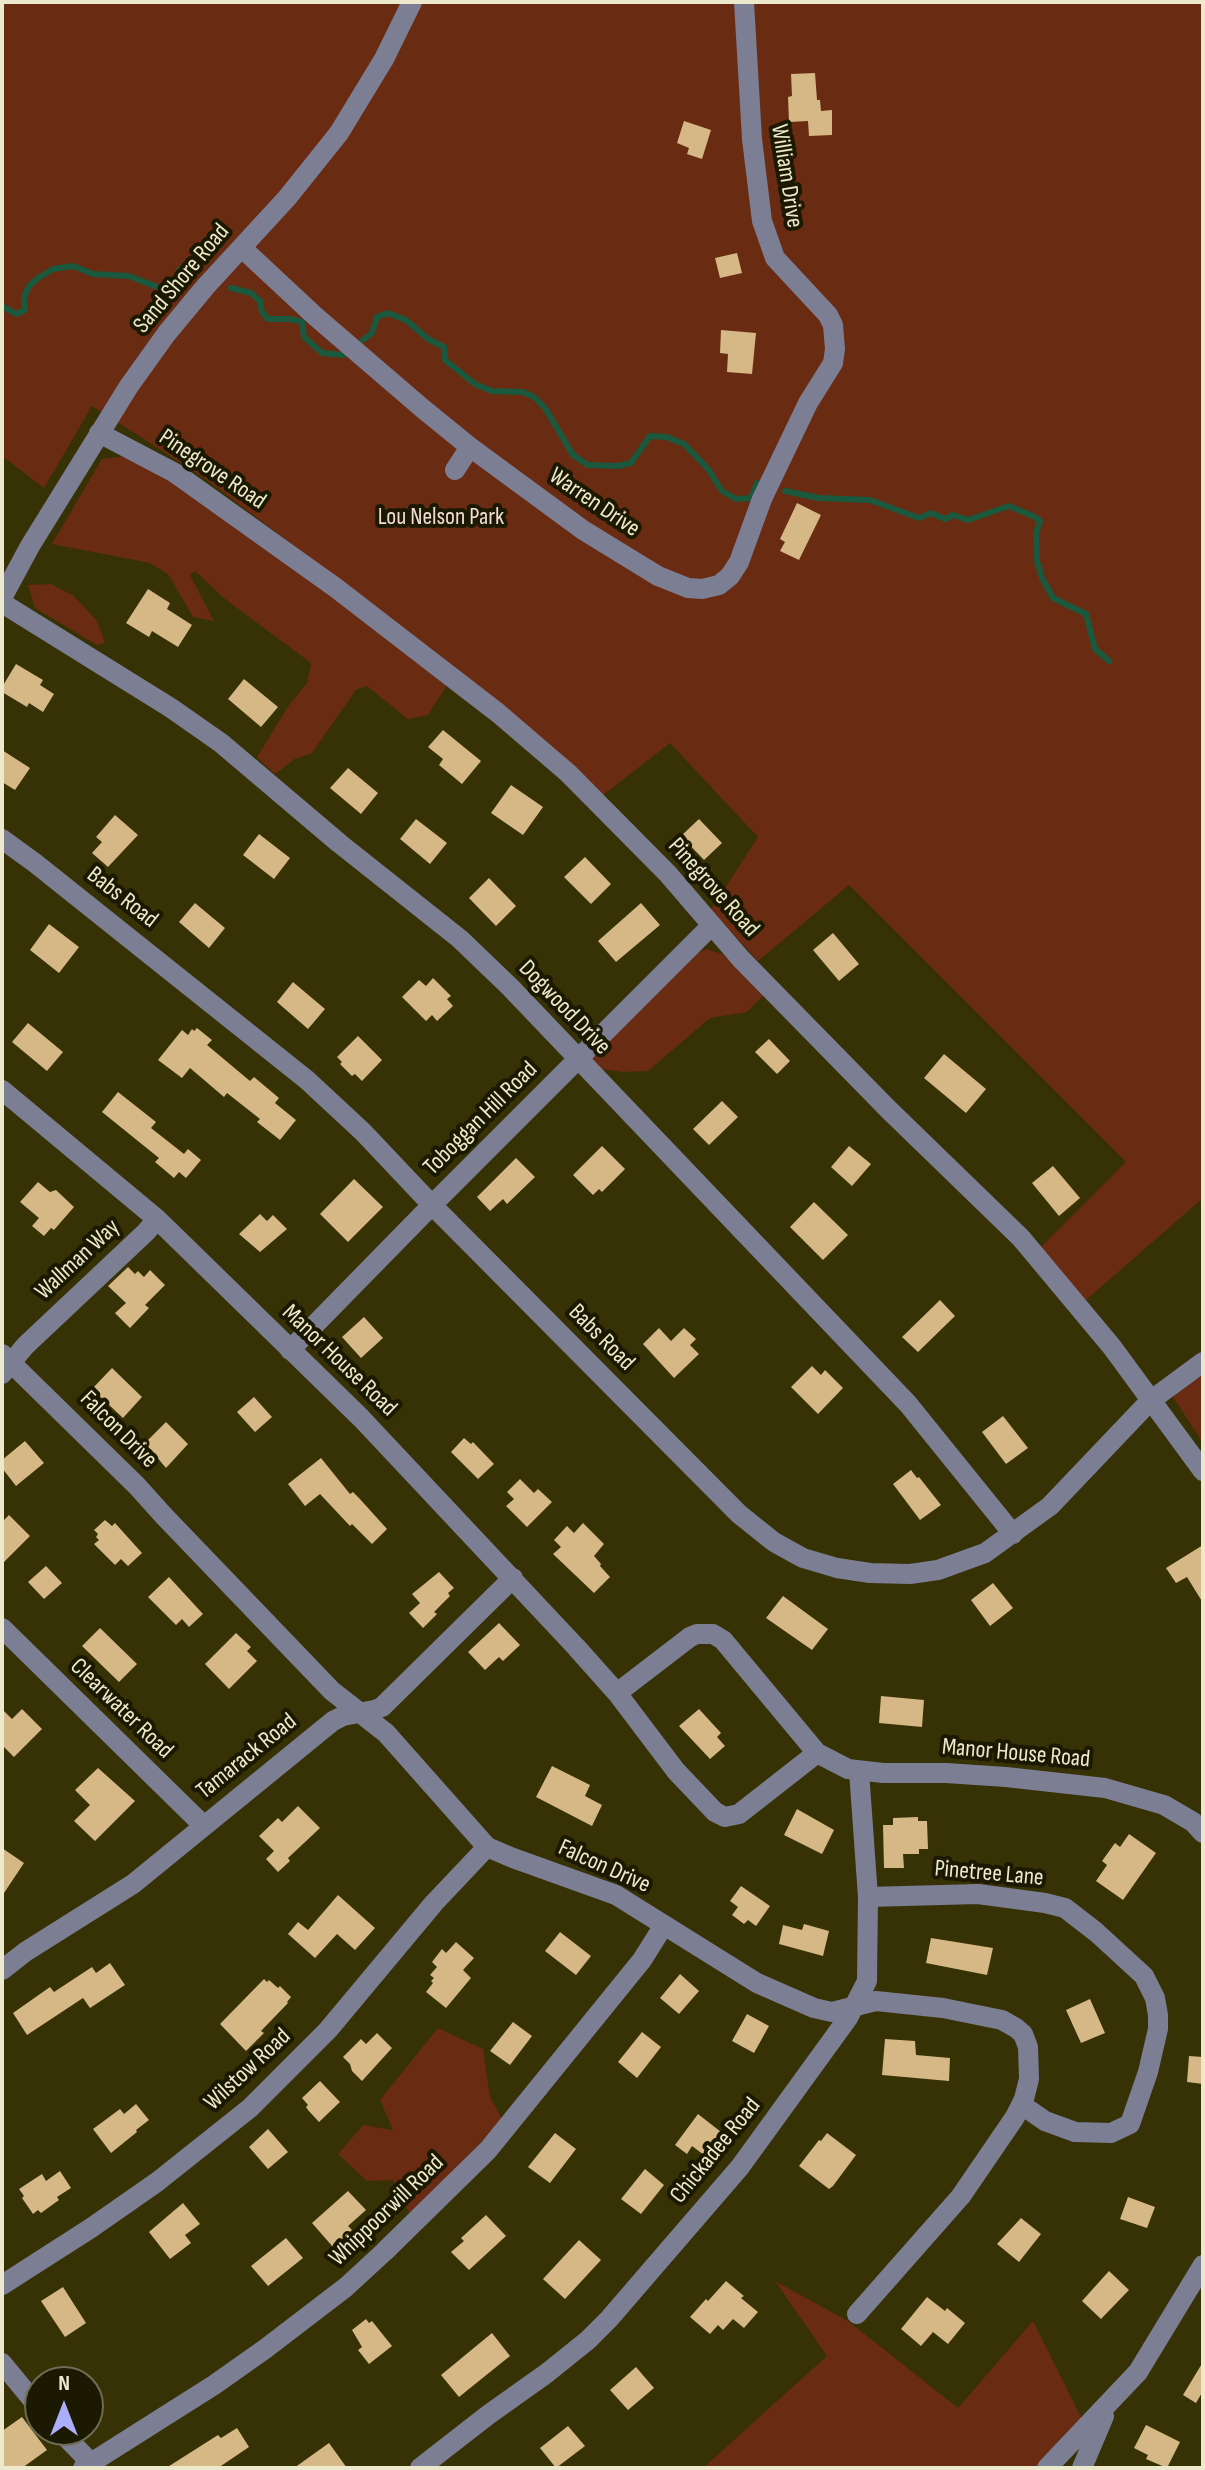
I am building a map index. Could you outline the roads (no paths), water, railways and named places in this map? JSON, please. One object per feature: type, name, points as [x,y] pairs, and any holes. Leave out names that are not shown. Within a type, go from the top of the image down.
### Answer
[{"type":"street","name":"Sand Shore Road","points":[[2,600],[30,546],[99,433],[167,333],[287,198],[339,133],[384,59],[412,2]]},
{"type":"street","name":"William Drive","points":[[742,2],[752,139],[762,221],[775,258],[828,315],[835,335]]},
{"type":"street","name":"Warren Drive","points":[[242,248],[315,316],[470,447],[583,530],[658,576],[688,588],[713,587],[730,576],[739,562],[762,499],[808,403],[833,363],[835,335]]},
{"type":"street","name":"Pinegrove Road","points":[[99,433],[175,473],[336,588],[498,713],[568,773],[668,874],[711,926],[888,1109],[1021,1238],[1112,1347],[1203,1471]]},
{"type":"street","points":[[455,470],[470,447]]},
{"type":"street","name":"Dogwood Drive","points":[[2,600],[221,743],[339,843],[460,939],[510,987],[908,1404],[1013,1534]]},
{"type":"street","name":"Babs Road","points":[[2,839],[307,1080],[363,1132],[739,1514],[774,1542],[803,1558],[870,1573],[910,1574],[938,1570],[974,1558],[1050,1506],[1150,1401],[1203,1362]]},
{"type":"street","name":"Toboggan Hill Road","points":[[290,1350],[711,926]]},
{"type":"street","name":"Manor House Road","points":[[2,1090],[157,1219],[416,1474],[617,1693],[676,1771],[715,1812],[725,1817],[744,1812],[817,1753]]},
{"type":"street","name":"Wallman Way","points":[[5,1363],[157,1219]]},
{"type":"street","name":"Falcon Drive","points":[[5,1363],[137,1486],[332,1691],[386,1733],[487,1847],[616,1895],[757,1983],[826,2012],[883,2001],[974,2013],[1012,2025],[1023,2034],[1028,2047],[1029,2079],[1022,2105],[961,2196],[857,2314]]},
{"type":"street","name":"Tamarack Road","points":[[4,1965],[133,1884],[333,1721],[382,1707],[513,1578]]},
{"type":"street","name":"Clearwater Road","points":[[2,1628],[204,1826]]},
{"type":"street","name":"Manor House Road","points":[[617,1693],[690,1637],[713,1634],[723,1640],[817,1753],[833,1763],[859,1771],[961,1774],[1105,1788],[1164,1805],[1193,1822],[1203,1833]]},
{"type":"street","name":"Chickadee Road","points":[[420,2468],[557,2365],[609,2319],[740,2167],[837,2036],[867,1981],[868,1897],[859,1771]]},
{"type":"street","name":"Wilstow Road","points":[[2,2285],[157,2182],[250,2108],[328,2030],[434,1903],[487,1847]]},
{"type":"street","name":"Pinetree Lane","points":[[868,1897],[978,1894],[1065,1908],[1144,1976],[1155,1998],[1158,2029],[1148,2072],[1130,2124],[1111,2133],[1075,2132],[1045,2121],[1022,2105]]},
{"type":"street","name":"Whippoorwill Road","points":[[90,2466],[265,2349],[384,2252],[488,2150],[642,1960],[664,1925]]},
{"type":"street","points":[[1047,2468],[1138,2372],[1203,2265]]},
{"type":"street","points":[[2,2363],[24,2390]]},
{"type":"street","points":[[1082,2468],[1110,2403]]},
{"type":"street","points":[[73,2446],[90,2466]]},
{"type":"waterway","points":[[2,306],[16,314],[25,310],[24,297],[29,286],[53,269],[73,266],[93,274],[129,276],[160,288],[174,286],[180,269],[201,263]]},
{"type":"waterway","points":[[231,288],[251,293],[260,301],[262,312],[268,319],[302,322],[304,337],[322,353],[343,355]]},
{"type":"waterway","points":[[363,340],[372,333],[377,317],[388,313],[406,320],[428,339],[444,347],[445,360],[475,384],[492,391],[523,392],[534,397],[545,408],[573,455],[588,465],[631,463],[650,436],[667,437],[684,444],[708,469],[722,491],[736,499],[751,498],[757,483]]},
{"type":"waterway","points":[[785,491],[819,498],[870,500],[919,518],[931,513],[945,519],[953,515],[968,520],[1009,506],[1033,516],[1040,521],[1036,533],[1037,561],[1042,578],[1053,598],[1086,614],[1095,649],[1109,661]]},
{"type":"park label","name":"Lou Nelson Park","points":[[441,518]]}]
